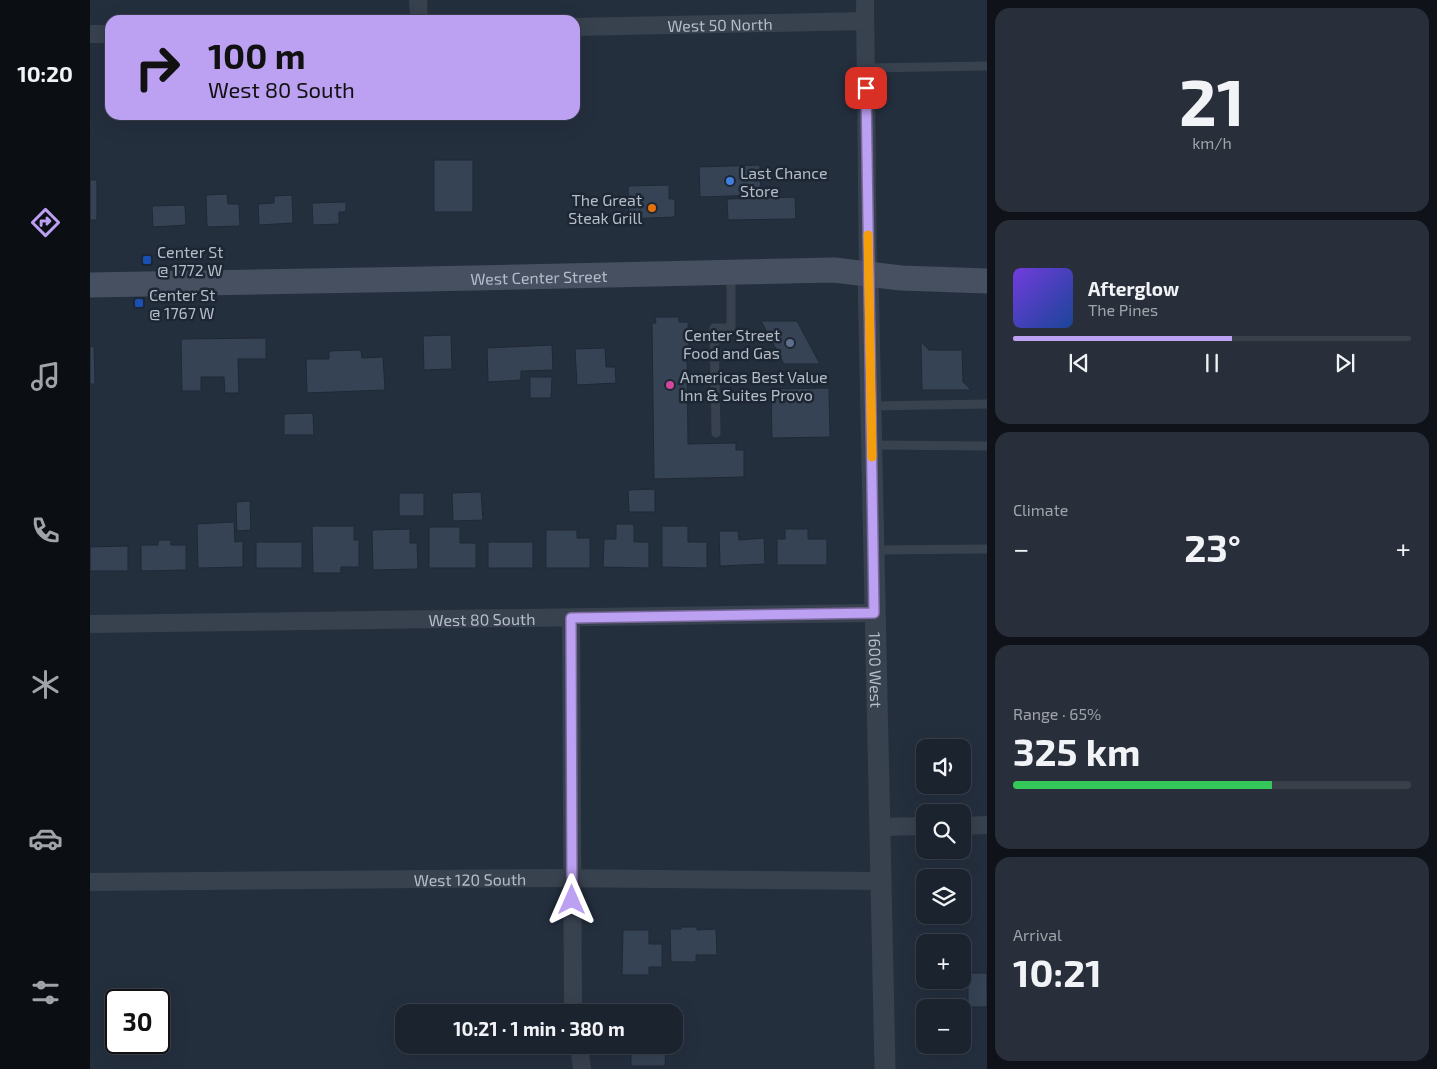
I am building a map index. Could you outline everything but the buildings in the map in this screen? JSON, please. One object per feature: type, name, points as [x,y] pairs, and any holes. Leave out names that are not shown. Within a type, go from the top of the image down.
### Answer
[{"type":"main road","name":"West Center Street","points":[[90,285],[834,270],[901,278],[987,281]]},
{"type":"street","points":[[418,0],[419,15]]},
{"type":"street","name":"1600 West","points":[[865,0],[874,613],[885,1069]]},
{"type":"street","name":"West 50 North","points":[[580,27],[865,21]]},
{"type":"street","points":[[90,34],[105,34]]},
{"type":"street","name":"West 80 South","points":[[90,624],[874,613]]},
{"type":"street","points":[[571,618],[573,1004]]},
{"type":"street","points":[[880,827],[916,826]]},
{"type":"street","points":[[971,826],[987,826]]},
{"type":"street","name":"West 120 South","points":[[90,882],[572,878],[881,881]]},
{"type":"street","points":[[580,1054],[582,1069]]},
{"type":"lane","points":[[866,68],[987,66]]},
{"type":"lane","points":[[716,433],[714,328],[731,328],[731,272]]},
{"type":"lane","points":[[871,406],[987,404]]},
{"type":"lane","points":[[872,445],[987,446]]},
{"type":"lane","points":[[874,550],[987,549]]},
{"type":"slow traffic","points":[[868,235],[872,457]]},
{"type":"place","name":"Last Chance Store","points":[[730,181]]},
{"type":"place","name":"The Great Steak Grill","points":[[652,208]]},
{"type":"place","name":"Center St @ 1772 W","points":[[147,260]]},
{"type":"place","name":"Center St @ 1767 W","points":[[139,303]]},
{"type":"place","name":"Center Street Food and Gas","points":[[790,343]]},
{"type":"place","name":"Americas Best Value Inn & Suites Provo","points":[[670,385]]},
{"type":"route","points":[[572,900],[571,618],[874,613],[866,88]]}]
